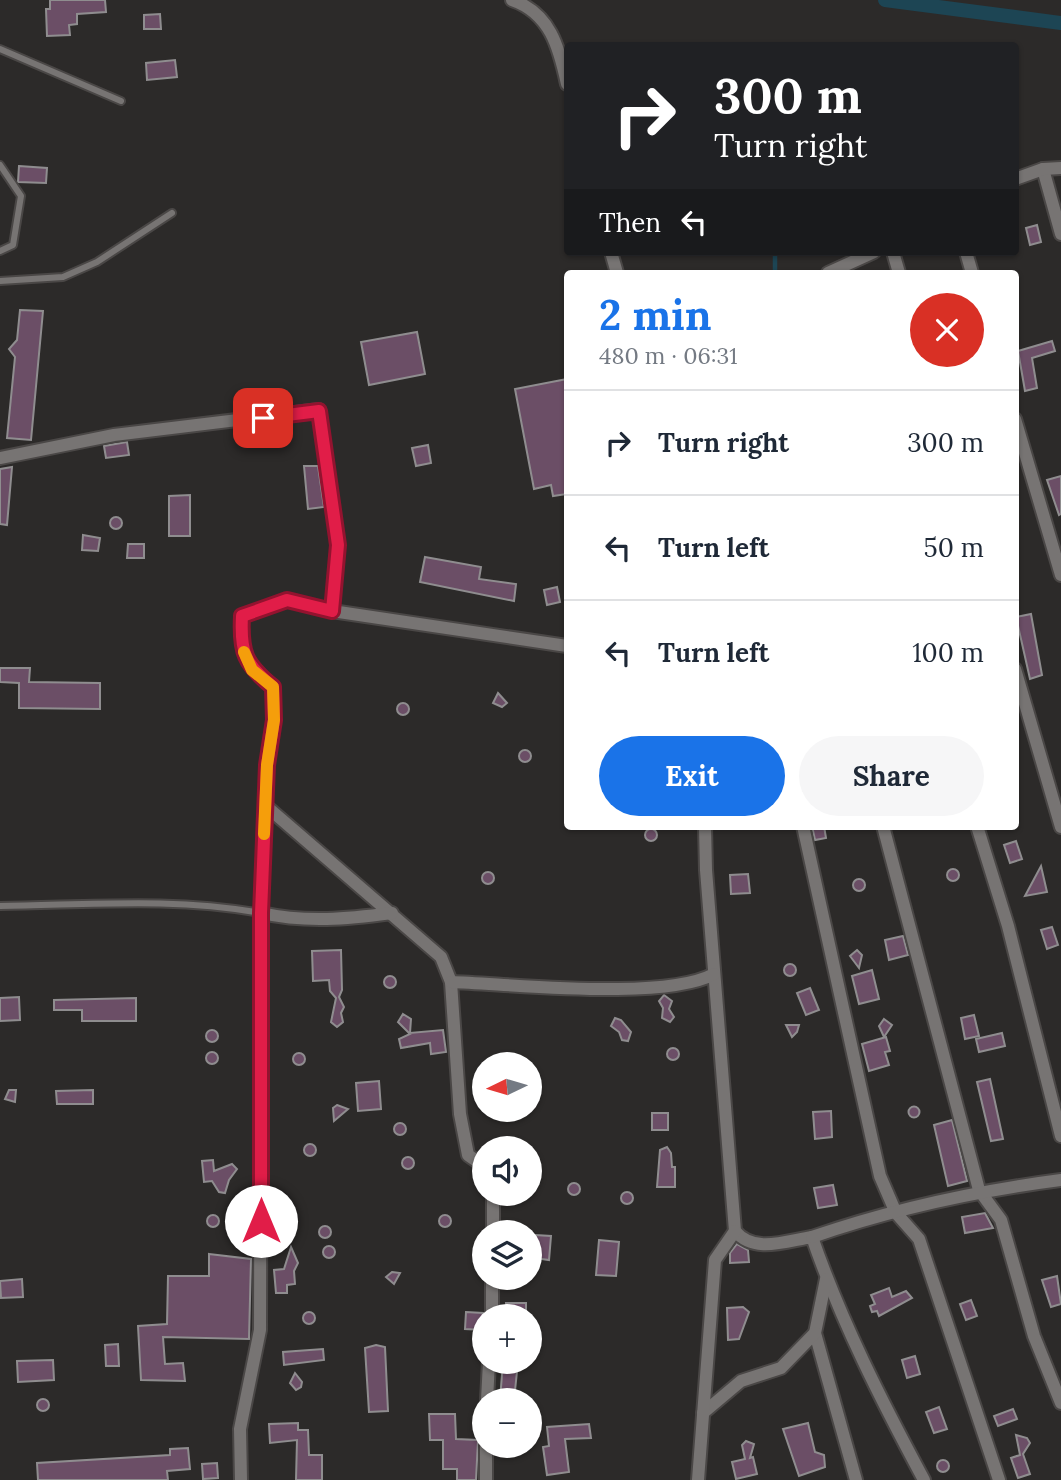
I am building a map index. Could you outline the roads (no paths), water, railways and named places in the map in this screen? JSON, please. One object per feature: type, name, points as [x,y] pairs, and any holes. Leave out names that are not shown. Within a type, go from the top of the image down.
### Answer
[{"type":"street","points":[[512,0],[530,6],[550,27],[564,74]]},
{"type":"street","points":[[1019,178],[1043,169],[1061,168]]},
{"type":"street","points":[[1043,169],[1061,234]]},
{"type":"street","points":[[835,270],[865,256]]},
{"type":"street","points":[[0,458],[114,435],[319,411],[338,545],[332,611]]},
{"type":"street","points":[[1019,433],[1061,575]]},
{"type":"street","points":[[241,1480],[240,1429],[260,1331],[261,913],[267,765],[274,720],[273,687],[252,670],[240,645],[242,616],[287,600],[332,611],[564,646]]},
{"type":"street","points":[[1019,683],[1061,827]]},
{"type":"street","points":[[267,765],[266,806],[441,957],[451,982],[460,1114],[468,1155],[472,1158]]},
{"type":"street","points":[[705,830],[735,1231],[742,1239],[760,1245],[812,1237],[876,1215],[896,1213],[979,1190],[1061,1180]]},
{"type":"street","points":[[804,830],[880,1176],[896,1213],[919,1239],[999,1480]]},
{"type":"street","points":[[885,830],[979,1190],[1002,1220],[1034,1336],[1061,1403]]},
{"type":"street","points":[[978,830],[1008,926],[1061,1136]]},
{"type":"street","points":[[261,913],[295,920],[339,920],[392,913]]},
{"type":"street","points":[[451,982],[602,988],[684,986],[714,974]]},
{"type":"street","points":[[698,1480],[715,1260],[735,1231]]},
{"type":"street","points":[[812,1237],[826,1279],[924,1480]]},
{"type":"street","points":[[826,1279],[816,1333],[856,1480]]},
{"type":"street","points":[[703,1413],[741,1381],[781,1368],[816,1333]]},
{"type":"street","points":[[486,1458],[486,1480]]},
{"type":"lane","points":[[0,49],[121,101]]},
{"type":"lane","points":[[0,165],[21,196],[13,245],[0,251]]},
{"type":"lane","points":[[0,281],[63,277],[97,262],[172,213]]},
{"type":"lane","points":[[0,906],[155,902],[225,907],[261,913]]},
{"type":"waterway","points":[[885,0],[1061,23]]},
{"type":"waterway","points":[[775,256],[775,270]]}]
